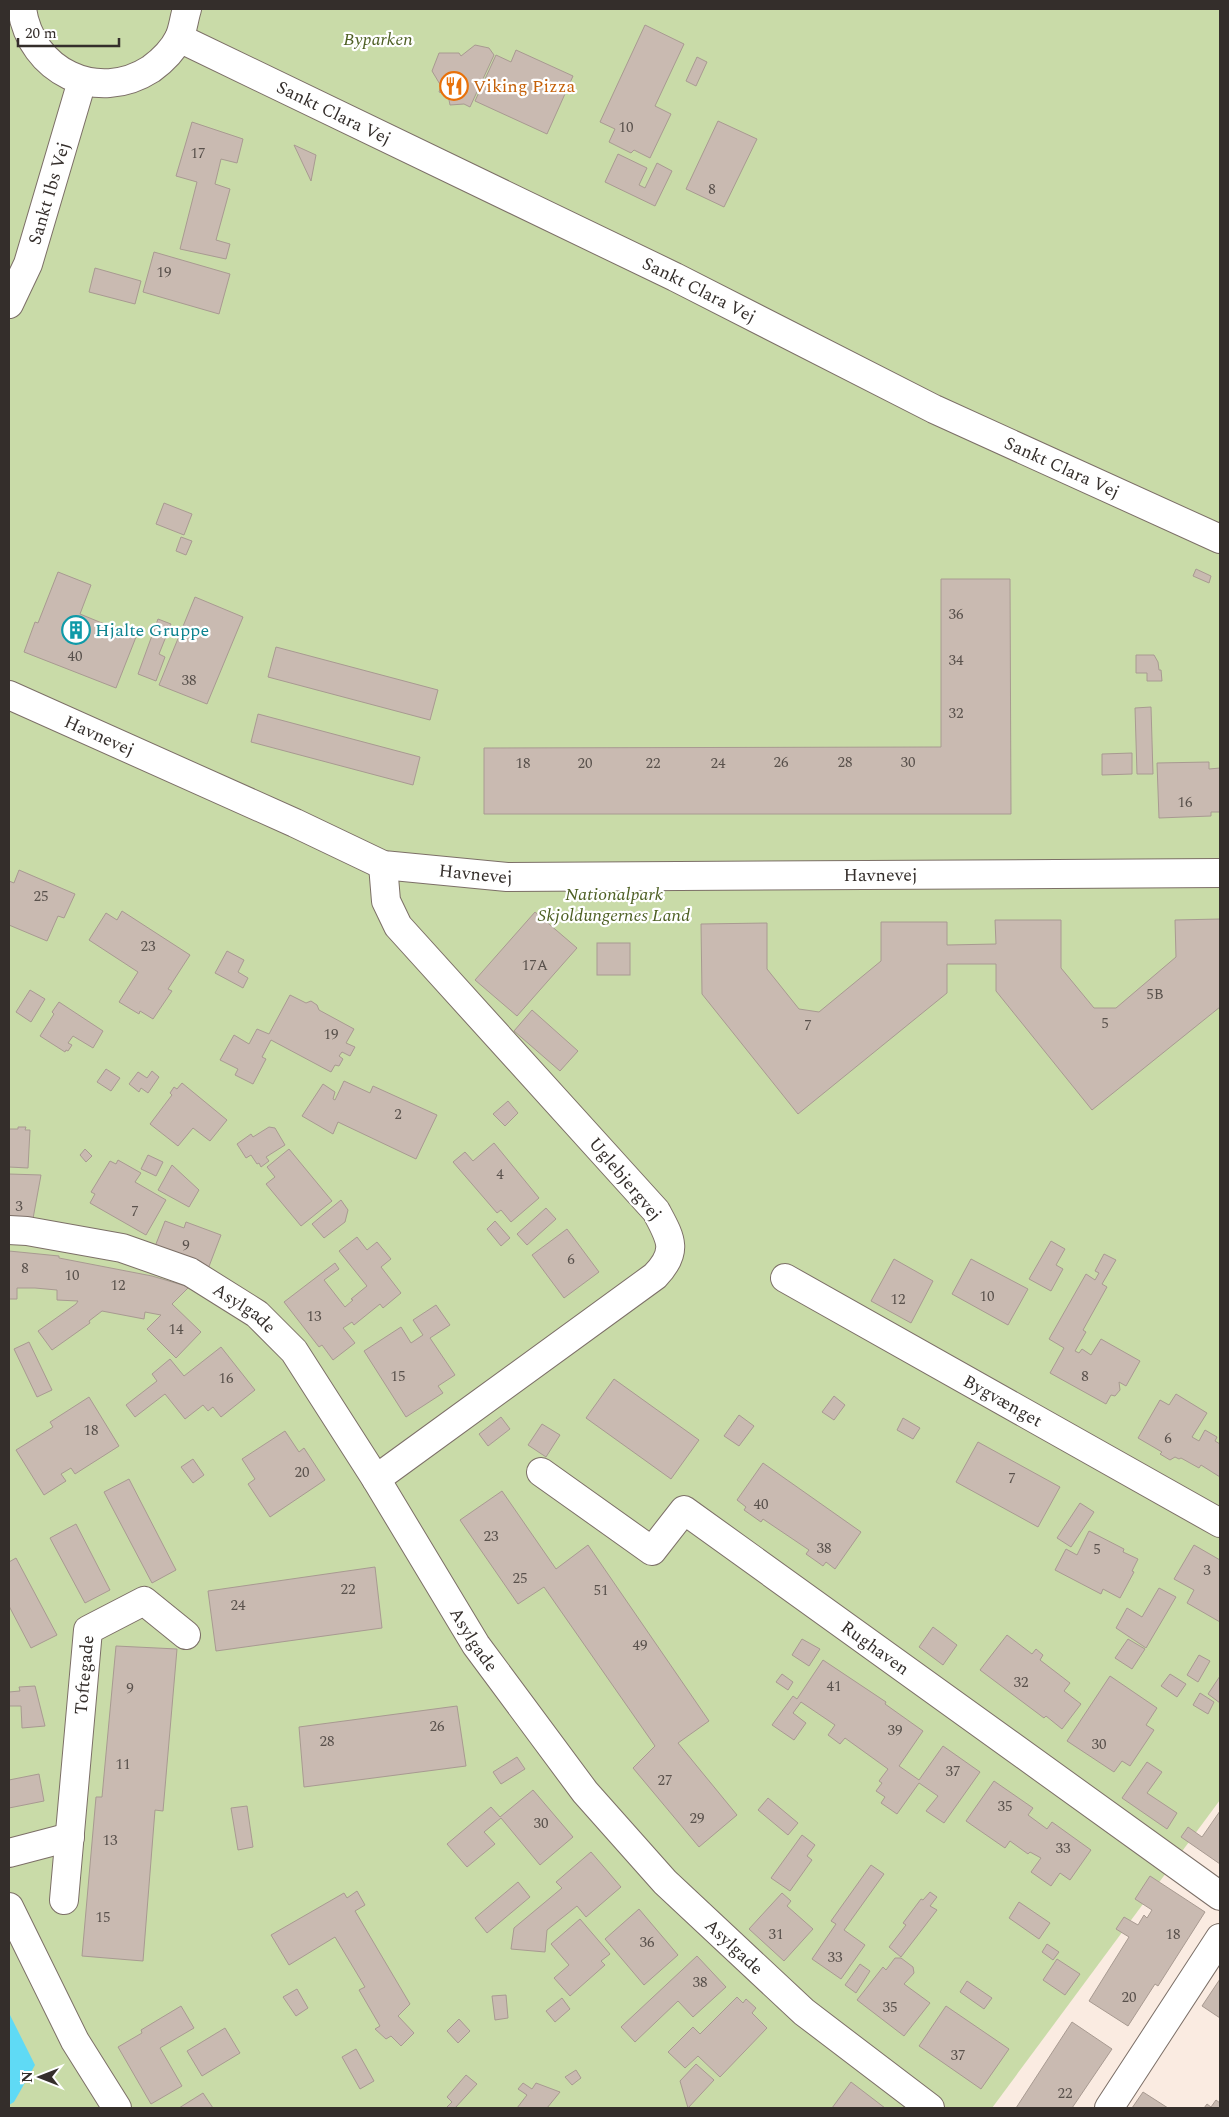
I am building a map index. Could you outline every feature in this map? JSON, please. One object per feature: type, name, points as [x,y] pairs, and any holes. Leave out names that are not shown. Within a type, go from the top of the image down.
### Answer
[{"type":"street","points":[[22,9],[28,34],[41,54],[59,71],[82,81],[110,84],[138,77],[162,61],[179,38],[187,9]]},
{"type":"street","name":"Sankt Clara Vej","points":[[179,38],[667,273],[934,409],[1220,538]]},
{"type":"street","name":"Sankt Ibs Vej","points":[[9,304],[28,264],[82,81]]},
{"type":"street","name":"Havnevej","points":[[9,695],[295,823],[383,866],[507,877],[1220,873]]},
{"type":"street","name":"Uglebjergvej","points":[[376,1479],[655,1276],[665,1266],[672,1251],[666,1229],[656,1212],[398,926],[386,901],[383,866]]},
{"type":"street","name":"Asylgade","points":[[9,1230],[27,1230],[122,1248],[190,1272],[257,1314],[294,1351],[376,1479],[476,1645],[584,1792],[665,1882],[804,2012],[930,2108]]},
{"type":"street","name":"Bygvænget","points":[[785,1278],[1220,1523]]},
{"type":"street","name":"Rughaven","points":[[541,1472],[652,1551],[684,1510],[1220,1896]]},
{"type":"street","name":"Toftegade","points":[[64,1900],[88,1630],[144,1601],[186,1635]]},
{"type":"street","points":[[9,1853],[70,1836]]},
{"type":"street","points":[[9,1907],[75,2041],[118,2108]]},
{"type":"street","points":[[1109,2108],[1220,1938]]},
{"type":"green space","name":"Nationalpark Skjoldungernes Land","points":[[9,9],[1220,9],[1220,1800],[992,2108],[9,2108]]},
{"type":"water","points":[[9,2013],[35,2065],[14,2102],[9,2105]]},
{"type":"building","points":[[645,25],[684,44],[655,106],[671,114],[650,158],[634,150],[631,153],[609,142],[615,129],[600,122]]},
{"type":"building","points":[[475,45],[489,48],[494,55],[470,107],[464,104],[450,105],[448,95],[439,92],[441,86],[432,71],[439,53],[459,53],[461,56]]},
{"type":"building","points":[[516,50],[573,76],[547,134],[475,101],[496,55],[511,62]]},
{"type":"building","points":[[697,57],[707,62],[696,86],[686,81]]},
{"type":"building","points":[[718,121],[757,139],[724,207],[686,189]]},
{"type":"building","points":[[192,122],[243,139],[237,163],[221,159],[215,184],[230,189],[216,240],[230,244],[226,259],[180,249],[197,182],[176,176]]},
{"type":"building","points":[[294,145],[316,155],[311,181]]},
{"type":"building","points":[[618,154],[647,168],[639,185],[645,188],[657,163],[672,171],[655,206],[605,182]]},
{"type":"building","points":[[154,252],[230,274],[219,314],[143,292]]},
{"type":"building","points":[[95,268],[141,281],[135,304],[89,292]]},
{"type":"building","points":[[164,503],[192,514],[184,535],[156,524]]},
{"type":"building","points":[[181,537],[192,541],[186,555],[176,551]]},
{"type":"building","points":[[1196,569],[1211,576],[1209,583],[1193,576]]},
{"type":"building","name":"Hjalte Gruppe","points":[[58,572],[91,585],[80,614],[136,637],[116,688],[24,652],[35,622],[38,623]]},
{"type":"building","points":[[941,579],[1010,579],[1011,814],[484,814],[484,748],[941,747]]},
{"type":"building","points":[[195,597],[243,617],[207,704],[159,685]]},
{"type":"building","points":[[158,619],[171,624],[159,654],[165,657],[156,681],[138,674]]},
{"type":"building","points":[[276,647],[438,690],[430,720],[268,677]]},
{"type":"building","points":[[1136,655],[1154,655],[1158,662],[1159,670],[1161,670],[1162,681],[1147,681],[1147,673],[1136,673]]},
{"type":"building","points":[[1151,707],[1153,774],[1137,774],[1135,708]]},
{"type":"building","points":[[258,714],[420,757],[413,785],[251,742]]},
{"type":"building","points":[[1132,753],[1132,774],[1102,775],[1102,754]]},
{"type":"building","points":[[1209,762],[1209,769],[1220,768],[1220,812],[1211,812],[1211,816],[1159,818],[1157,763]]},
{"type":"building","points":[[19,870],[75,894],[64,918],[58,916],[47,941],[9,925],[9,881],[14,883]]},
{"type":"building","points":[[122,911],[190,955],[168,989],[172,991],[153,1019],[140,1011],[139,1014],[119,1002],[138,972],[89,940],[106,913],[117,920]]},
{"type":"building","points":[[535,912],[577,948],[517,1016],[475,980]]},
{"type":"building","points":[[1220,919],[1220,1007],[1092,1110],[996,991],[996,964],[947,964],[947,993],[798,1114],[702,994],[701,924],[767,923],[767,969],[799,1009],[819,1012],[881,961],[881,922],[947,922],[947,945],[996,944],[995,920],[1061,920],[1061,968],[1094,1008],[1116,1008],[1176,957],[1175,920]]},
{"type":"building","points":[[597,943],[630,943],[630,975],[597,975]]},
{"type":"building","points":[[227,951],[244,960],[238,972],[248,978],[243,988],[215,973]]},
{"type":"building","points":[[30,990],[45,999],[31,1022],[16,1012]]},
{"type":"building","points":[[290,995],[306,1003],[311,1001],[317,1005],[319,1010],[354,1029],[346,1043],[355,1047],[350,1056],[342,1052],[339,1056],[343,1059],[339,1066],[335,1065],[331,1072],[271,1040],[262,1057],[266,1059],[253,1084],[235,1075],[238,1069],[220,1060],[234,1035],[249,1044],[257,1029],[269,1034]]},
{"type":"building","points":[[59,1002],[103,1031],[93,1048],[73,1036],[68,1043],[72,1045],[65,1052],[40,1036]]},
{"type":"building","points":[[532,1010],[578,1051],[560,1071],[514,1031]]},
{"type":"building","points":[[106,1069],[120,1078],[111,1091],[97,1082]]},
{"type":"building","points":[[152,1071],[159,1077],[148,1093],[141,1088],[139,1092],[129,1084],[138,1072],[147,1078]]},
{"type":"building","points":[[344,1081],[370,1093],[373,1086],[437,1115],[416,1159],[338,1122],[333,1134],[302,1116],[323,1084],[335,1092],[333,1099],[335,1100]]},
{"type":"building","points":[[182,1083],[227,1120],[210,1141],[193,1128],[178,1146],[150,1124],[172,1095],[170,1093],[174,1087],[177,1089]]},
{"type":"building","points":[[508,1101],[518,1113],[505,1126],[493,1114]]},
{"type":"building","points":[[18,1127],[26,1127],[25,1130],[30,1130],[28,1168],[9,1167],[9,1129],[18,1129]]},
{"type":"building","points":[[269,1127],[275,1128],[285,1145],[266,1157],[269,1161],[261,1167],[251,1155],[246,1158],[237,1144],[251,1134],[253,1137]]},
{"type":"building","points":[[494,1143],[539,1198],[511,1222],[501,1210],[497,1213],[453,1162],[465,1152],[473,1161]]},
{"type":"building","points":[[85,1149],[92,1156],[86,1162],[80,1155]]},
{"type":"building","points":[[289,1149],[332,1201],[301,1226],[266,1184],[275,1177],[267,1167]]},
{"type":"building","points":[[148,1155],[163,1162],[156,1176],[141,1169]]},
{"type":"building","points":[[118,1160],[141,1173],[135,1182],[166,1200],[146,1235],[90,1203],[95,1194],[91,1192],[110,1161],[116,1164]]},
{"type":"building","points":[[172,1165],[199,1190],[189,1207],[158,1190]]},
{"type":"building","points":[[9,1174],[41,1175],[32,1224],[9,1220]]},
{"type":"building","points":[[341,1200],[348,1210],[345,1222],[324,1238],[312,1224]]},
{"type":"building","points":[[546,1208],[556,1219],[527,1245],[517,1234]]},
{"type":"building","points":[[165,1221],[184,1228],[186,1222],[221,1235],[208,1269],[154,1249]]},
{"type":"building","points":[[495,1221],[510,1238],[501,1246],[487,1229]]},
{"type":"building","points":[[567,1229],[599,1272],[564,1298],[532,1255]]},
{"type":"building","points":[[357,1237],[367,1250],[377,1242],[391,1259],[381,1267],[401,1293],[383,1308],[380,1304],[354,1325],[352,1322],[343,1328],[355,1343],[333,1360],[322,1345],[319,1347],[284,1302],[335,1263],[339,1269],[324,1280],[345,1307],[353,1300],[351,1299],[367,1286],[339,1251]]},
{"type":"building","points":[[1051,1241],[1065,1249],[1056,1265],[1063,1269],[1051,1291],[1029,1279]]},
{"type":"building","points":[[9,1251],[59,1256],[59,1258],[152,1276],[189,1287],[172,1304],[201,1332],[176,1358],[147,1329],[161,1315],[145,1312],[144,1319],[102,1311],[89,1321],[90,1323],[52,1350],[38,1331],[78,1301],[57,1300],[57,1290],[35,1288],[17,1288],[17,1299],[9,1299]]},
{"type":"building","points":[[1104,1254],[1116,1260],[1102,1284],[1107,1287],[1083,1330],[1086,1332],[1075,1351],[1079,1353],[1082,1349],[1091,1355],[1101,1339],[1140,1361],[1126,1386],[1119,1382],[1120,1390],[1115,1396],[1111,1395],[1106,1404],[1050,1373],[1064,1348],[1049,1339],[1086,1274],[1095,1280],[1099,1273],[1095,1271]]},
{"type":"building","points":[[894,1259],[933,1281],[911,1323],[871,1301]]},
{"type":"building","points":[[971,1259],[1028,1289],[1008,1325],[952,1294]]},
{"type":"building","points":[[436,1305],[450,1325],[430,1338],[455,1375],[438,1386],[443,1393],[406,1417],[364,1351],[401,1327],[411,1343],[423,1335],[413,1320]]},
{"type":"building","points":[[29,1342],[52,1390],[37,1397],[14,1349]]},
{"type":"building","points":[[221,1347],[255,1390],[221,1417],[213,1407],[208,1411],[203,1405],[185,1419],[165,1394],[135,1417],[126,1405],[157,1381],[152,1374],[170,1359],[184,1376]]},
{"type":"building","points":[[614,1379],[699,1440],[671,1479],[586,1418]]},
{"type":"building","points":[[1176,1394],[1207,1413],[1192,1437],[1199,1441],[1205,1430],[1217,1437],[1215,1441],[1220,1444],[1220,1477],[1201,1465],[1199,1468],[1181,1458],[1175,1457],[1170,1460],[1160,1454],[1162,1452],[1138,1438],[1160,1400],[1169,1405]]},
{"type":"building","points":[[834,1396],[845,1405],[834,1420],[822,1412]]},
{"type":"building","points":[[89,1397],[119,1446],[75,1474],[71,1468],[61,1474],[66,1481],[44,1495],[16,1450],[53,1427],[50,1422]]},
{"type":"building","points":[[739,1415],[754,1426],[739,1446],[724,1436]]},
{"type":"building","points":[[501,1417],[510,1429],[488,1446],[479,1434]]},
{"type":"building","points":[[903,1418],[920,1428],[913,1439],[897,1430]]},
{"type":"building","points":[[542,1424],[560,1435],[546,1457],[528,1445]]},
{"type":"building","points":[[285,1431],[299,1452],[304,1448],[325,1480],[270,1517],[248,1484],[255,1479],[242,1459]]},
{"type":"building","points":[[978,1442],[1060,1487],[1038,1527],[956,1482]]},
{"type":"building","points":[[193,1459],[204,1475],[193,1483],[181,1467]]},
{"type":"building","points":[[763,1463],[861,1532],[835,1569],[826,1562],[823,1566],[806,1554],[809,1550],[763,1519],[761,1522],[744,1510],[746,1507],[737,1500]]},
{"type":"building","points":[[129,1479],[176,1570],[152,1583],[104,1492]]},
{"type":"building","points":[[502,1491],[556,1569],[588,1545],[709,1721],[678,1743],[737,1815],[699,1847],[633,1768],[655,1746],[544,1587],[518,1604],[460,1520]]},
{"type":"building","points":[[1080,1503],[1094,1512],[1071,1547],[1057,1538]]},
{"type":"building","points":[[76,1524],[110,1590],[85,1603],[50,1538]]},
{"type":"building","points":[[1089,1531],[1124,1549],[1123,1552],[1138,1559],[1132,1571],[1134,1572],[1120,1598],[1103,1589],[1101,1594],[1055,1570],[1066,1549],[1077,1555]]},
{"type":"building","points":[[1194,1545],[1220,1560],[1220,1622],[1187,1603],[1194,1590],[1174,1579]]},
{"type":"building","points":[[16,1558],[57,1635],[31,1648],[9,1606],[9,1562]]},
{"type":"building","points":[[375,1567],[382,1628],[216,1651],[208,1591]]},
{"type":"building","points":[[1159,1588],[1176,1597],[1146,1648],[1116,1628],[1127,1608],[1142,1617]]},
{"type":"building","points":[[933,1627],[957,1645],[943,1665],[919,1647]]},
{"type":"building","points":[[1007,1635],[1032,1654],[1036,1649],[1043,1655],[1040,1660],[1070,1683],[1064,1691],[1081,1704],[1062,1729],[1046,1716],[1044,1718],[980,1670]]},
{"type":"building","points":[[802,1639],[820,1649],[809,1666],[792,1655]]},
{"type":"building","points":[[1128,1639],[1145,1649],[1132,1669],[1115,1658]]},
{"type":"building","points":[[116,1646],[177,1649],[163,1811],[155,1810],[143,1961],[82,1956],[96,1797],[102,1797]]},
{"type":"building","points":[[1199,1655],[1210,1661],[1198,1682],[1187,1675]]},
{"type":"building","points":[[823,1660],[886,1702],[885,1704],[923,1731],[899,1766],[919,1780],[943,1746],[980,1772],[944,1823],[926,1811],[938,1796],[919,1783],[897,1814],[881,1803],[885,1797],[876,1791],[882,1783],[879,1781],[888,1769],[845,1738],[840,1744],[828,1735],[835,1725],[801,1702],[793,1713],[806,1723],[794,1740],[772,1725],[793,1696],[797,1699]]},
{"type":"building","points":[[782,1674],[793,1682],[788,1690],[776,1682]]},
{"type":"building","points":[[1170,1674],[1186,1684],[1177,1697],[1161,1686]]},
{"type":"building","points":[[1110,1676],[1157,1708],[1146,1725],[1154,1730],[1130,1766],[1122,1761],[1114,1772],[1067,1741]]},
{"type":"building","points":[[1220,1676],[1220,1703],[1208,1694]]},
{"type":"building","points":[[35,1686],[45,1726],[22,1728],[21,1706],[9,1706],[9,1692],[20,1691],[19,1687]]},
{"type":"building","points":[[1200,1693],[1214,1702],[1208,1714],[1193,1705]]},
{"type":"building","points":[[457,1706],[466,1766],[304,1787],[299,1727]]},
{"type":"building","points":[[517,1757],[525,1769],[501,1784],[493,1772]]},
{"type":"building","points":[[1147,1762],[1162,1772],[1147,1793],[1177,1813],[1167,1829],[1122,1798]]},
{"type":"building","points":[[39,1774],[44,1801],[9,1808],[9,1780]]},
{"type":"building","points":[[994,1781],[1033,1808],[1028,1815],[1047,1829],[1052,1822],[1091,1850],[1070,1880],[1060,1873],[1051,1886],[1031,1872],[1041,1858],[1030,1852],[1028,1854],[1010,1841],[1005,1848],[966,1821]]},
{"type":"building","points":[[533,1790],[573,1837],[540,1865],[501,1818],[484,1832],[495,1844],[467,1867],[447,1844],[491,1807],[500,1817]]},
{"type":"building","points":[[768,1798],[798,1823],[788,1835],[758,1810]]},
{"type":"building","points":[[247,1806],[253,1847],[238,1850],[231,1808]]},
{"type":"building","points":[[1220,1811],[1220,1864],[1181,1837],[1188,1827],[1202,1837]]},
{"type":"building","points":[[802,1835],[815,1845],[807,1856],[812,1860],[790,1891],[771,1878]]},
{"type":"building","points":[[591,1852],[621,1887],[586,1917],[577,1906],[547,1930],[545,1952],[511,1949],[514,1928],[562,1888],[556,1882]]},
{"type":"building","points":[[871,1865],[884,1874],[844,1930],[865,1945],[841,1979],[812,1959],[836,1924],[831,1921]]},
{"type":"building","points":[[1150,1876],[1205,1912],[1158,1986],[1155,1984],[1128,2026],[1089,2001],[1129,1937],[1116,1929],[1124,1917],[1138,1925],[1144,1915],[1147,1918],[1152,1910],[1135,1899]]},
{"type":"building","points":[[518,1882],[530,1897],[487,1933],[475,1918]]},
{"type":"building","points":[[357,1891],[365,1905],[355,1911],[410,2004],[398,2016],[414,2033],[401,2046],[391,2036],[386,2039],[375,2029],[380,2026],[359,1990],[365,1987],[335,1937],[289,1965],[271,1935],[344,1893],[347,1898]]},
{"type":"building","points":[[930,1892],[937,1897],[930,1906],[937,1910],[901,1957],[889,1947],[906,1925],[903,1923],[921,1899],[923,1900]]},
{"type":"building","points":[[782,1893],[791,1901],[787,1906],[813,1929],[784,1961],[749,1929]]},
{"type":"building","points":[[1019,1902],[1050,1923],[1039,1939],[1009,1918]]},
{"type":"building","points":[[639,1909],[678,1955],[644,1985],[605,1939]]},
{"type":"building","points":[[580,1919],[610,1954],[601,1961],[605,1965],[570,1996],[554,1978],[569,1965],[551,1944]]},
{"type":"building","points":[[1047,1944],[1059,1952],[1053,1960],[1042,1952]]},
{"type":"building","points":[[697,1956],[726,1987],[693,2017],[678,2001],[635,2042],[621,2027]]},
{"type":"building","points":[[895,1958],[901,1958],[913,1967],[914,1973],[904,1984],[930,2003],[904,2036],[857,2000],[883,1967],[886,1970]]},
{"type":"building","points":[[1057,1959],[1080,1974],[1065,1995],[1043,1980]]},
{"type":"building","points":[[860,1964],[870,1971],[856,1993],[845,1985]]},
{"type":"building","points":[[1220,1979],[1220,2018],[1202,2006]]},
{"type":"building","points":[[967,1981],[992,1998],[984,2009],[960,1992]]},
{"type":"building","points":[[297,1989],[308,2008],[296,2016],[283,1997]]},
{"type":"building","points":[[506,1995],[508,2018],[495,2020],[492,1996]]},
{"type":"building","points":[[737,1997],[743,2003],[746,1999],[756,2008],[752,2013],[767,2028],[720,2077],[698,2056],[685,2068],[668,2052],[693,2027],[700,2034]]},
{"type":"building","points":[[562,1998],[570,2009],[555,2022],[546,2011]]},
{"type":"building","points":[[181,2006],[194,2028],[160,2048],[182,2086],[151,2104],[118,2047],[142,2033],[141,2030]]},
{"type":"building","points":[[946,2006],[1009,2049],[981,2089],[919,2046]]},
{"type":"building","points":[[459,2019],[470,2031],[458,2043],[447,2031]]},
{"type":"building","points":[[1072,2022],[1112,2049],[1072,2108],[1016,2108]]},
{"type":"building","points":[[225,2028],[240,2053],[202,2076],[187,2051]]},
{"type":"building","points":[[356,2049],[374,2081],[360,2089],[342,2057]]},
{"type":"building","points":[[696,2064],[714,2080],[688,2108],[680,2081]]},
{"type":"building","points":[[576,2070],[581,2078],[572,2085],[565,2077]]},
{"type":"building","points":[[466,2075],[477,2084],[455,2108],[446,2108],[452,2102],[447,2097]]},
{"type":"building","points":[[851,2082],[885,2108],[832,2108]]},
{"type":"building","points":[[523,2083],[532,2089],[536,2083],[560,2092],[547,2108],[517,2108],[527,2095],[518,2089]]},
{"type":"building","points":[[1143,2092],[1168,2108],[1132,2108]]},
{"type":"building","points":[[203,2093],[213,2108],[179,2108]]},
{"type":"building","points":[[1216,2100],[1220,2103],[1220,2108],[1204,2108],[1207,2104],[1211,2107]]},
{"type":"place","name":"Viking Pizza","points":[[454,86]]},
{"type":"place","name":"Hjalte Gruppe","points":[[76,630]]},
{"type":"park label","name":"Byparken","points":[[378,39]]}]
